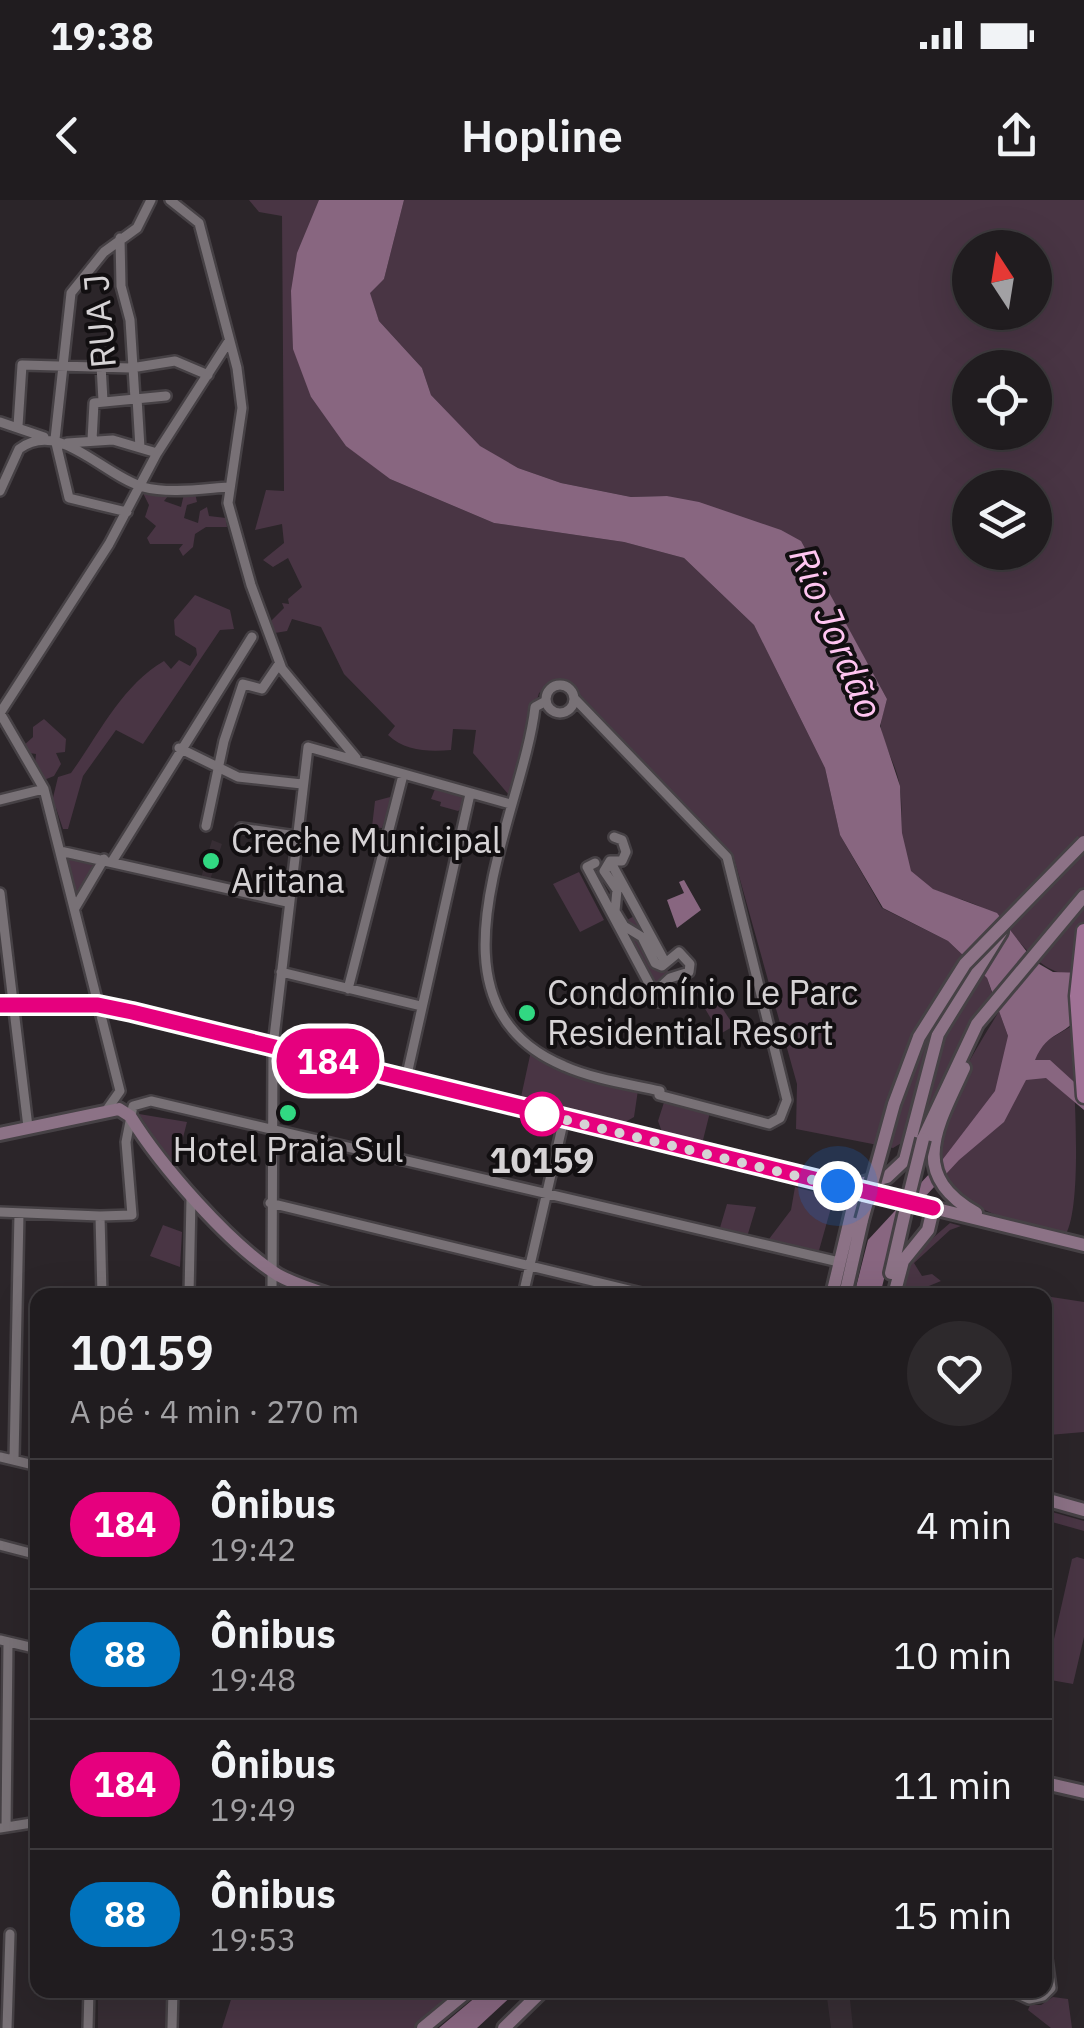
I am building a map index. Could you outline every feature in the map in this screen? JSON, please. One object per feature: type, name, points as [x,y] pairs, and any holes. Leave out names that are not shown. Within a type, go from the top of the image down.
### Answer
[{"type":"main road","points":[[847,1288],[894,1104],[919,1037],[965,964],[1084,842]]},
{"type":"main road","points":[[891,1288],[905,1212],[936,1106],[978,1024],[1084,896]]},
{"type":"main road","points":[[838,1186],[887,1176],[899,1168],[910,1148],[924,1072],[938,1034],[1006,926]]},
{"type":"main road","points":[[1084,931],[1078,996],[1084,1096]]},
{"type":"main road","points":[[985,1218],[945,1188],[933,1166],[933,1140],[1003,990]]},
{"type":"main road","points":[[7,1005],[98,1005],[1084,1245]]},
{"type":"main road","points":[[0,1134],[108,1108],[130,1116],[192,1197],[278,1274],[312,1288]]},
{"type":"main road","points":[[833,1288],[857,1190]]},
{"type":"main road","points":[[893,1288],[903,1261],[928,1230],[929,1208]]},
{"type":"main road","points":[[1052,1501],[1084,1510]]},
{"type":"main road","points":[[1052,1785],[1084,1792]]},
{"type":"main road","points":[[423,2028],[459,1998]]},
{"type":"main road","points":[[504,2028],[535,1998]]},
{"type":"street","points":[[127,512],[67,496],[51,439],[66,364],[71,292],[120,238],[137,228],[151,200]]},
{"type":"street","points":[[170,200],[198,223],[242,408],[228,487],[232,526],[279,664],[358,760]]},
{"type":"street","name":"RUA J","points":[[120,238],[121,286],[130,320],[140,448]]},
{"type":"street","points":[[108,1108],[120,1091],[44,789],[0,713],[229,342]]},
{"type":"street","points":[[18,426],[22,364],[132,368],[174,361],[208,375]]},
{"type":"street","points":[[92,440],[101,365]]},
{"type":"street","points":[[98,402],[166,396]]},
{"type":"street","points":[[0,422],[67,443],[114,440],[158,453]]},
{"type":"street","points":[[0,490],[19,449],[51,439]]},
{"type":"street","points":[[67,443],[97,466],[141,486],[228,487]]},
{"type":"street","points":[[75,908],[252,637]]},
{"type":"street","points":[[206,826],[243,684],[262,688],[279,664]]},
{"type":"street","points":[[558,685],[567,687],[574,698],[727,857],[787,1100],[780,1118],[769,1124],[564,1066],[524,1040],[502,1011],[488,978],[484,942],[487,904],[510,804],[533,724],[549,706],[549,690],[558,685]]},
{"type":"street","points":[[549,706],[568,710],[574,698]]},
{"type":"street","points":[[274,1288],[278,1274],[270,1203],[273,1046],[287,902],[309,746],[510,804]]},
{"type":"street","points":[[179,748],[238,777],[302,784]]},
{"type":"street","points":[[348,989],[403,775]]},
{"type":"street","points":[[0,800],[44,789]]},
{"type":"street","points":[[406,1079],[470,794]]},
{"type":"street","points":[[242,828],[296,836]]},
{"type":"street","points":[[595,863],[587,868],[657,997],[670,978],[689,972],[690,964],[679,952],[662,966],[655,963],[642,937],[619,922],[615,911],[617,890],[604,871],[610,861],[626,858],[622,840],[614,837]]},
{"type":"street","points":[[60,850],[287,902]]},
{"type":"street","points":[[610,861],[665,962]]},
{"type":"street","points":[[0,893],[7,1005],[28,1127]]},
{"type":"street","points":[[619,922],[636,911]]},
{"type":"street","points":[[281,972],[421,1006]]},
{"type":"street","points":[[120,1091],[839,1262]]},
{"type":"street","points":[[0,1212],[132,1214],[126,1150],[130,1116],[135,1104],[151,1100]]},
{"type":"street","points":[[525,1288],[564,1120]]},
{"type":"street","points":[[189,1288],[192,1197]]},
{"type":"street","points":[[270,1203],[622,1288]]},
{"type":"street","points":[[14,1460],[19,1213]]},
{"type":"street","points":[[100,1216],[102,1288]]},
{"type":"street","points":[[278,1274],[293,1288]]},
{"type":"street","points":[[0,1457],[30,1464]]},
{"type":"street","points":[[0,1545],[30,1552]]},
{"type":"street","points":[[30,1647],[4,1641],[3,1827],[30,1823]]},
{"type":"street","points":[[7,2028],[10,1934]]},
{"type":"street","points":[[88,2028],[89,1998]]},
{"type":"street","points":[[172,2028],[173,1998]]},
{"type":"shaded area","points":[[249,200],[324,200],[311,397],[347,446],[390,479],[494,523],[624,542],[684,558],[754,625],[825,768],[840,835],[882,908],[948,941],[987,978],[992,993],[918,1133],[893,1148],[796,1129],[797,1084],[734,858],[566,680],[554,682],[539,693],[509,795],[473,753],[476,730],[453,729],[451,750],[425,750],[402,744],[388,735],[395,726],[344,674],[321,627],[292,619],[287,631],[275,633],[268,624],[284,608],[282,603],[289,604],[288,599],[302,587],[288,558],[273,567],[263,560],[284,543],[282,524],[255,530],[266,490],[284,491],[282,216],[259,212]]},
{"type":"shaded area","points":[[404,200],[1084,200],[1084,973],[1068,974],[1041,963],[986,910],[926,886],[911,872],[902,842],[899,781],[881,729],[887,699],[800,541],[667,496],[631,497],[561,483],[518,468],[480,447],[431,395],[422,368],[379,321],[369,292],[384,279]]},
{"type":"shaded area","points":[[165,484],[168,496],[164,501],[181,507],[184,494],[195,493],[197,502],[187,505],[184,518],[198,523],[200,511],[207,507],[209,516],[226,518],[227,527],[206,527],[195,534],[193,547],[183,556],[179,549],[183,544],[150,544],[147,538],[156,526],[145,517],[149,505],[142,491]]},
{"type":"shaded area","points":[[195,595],[230,610],[234,629],[220,630],[143,744],[116,730],[83,776],[68,829],[63,829],[56,808],[51,806],[58,777],[71,773],[111,713],[149,671],[164,661],[171,669],[179,660],[190,666],[197,655],[196,648],[175,635],[174,620]]},
{"type":"shaded area","points":[[44,719],[66,739],[65,752],[56,753],[61,764],[54,776],[44,780],[35,763],[36,754],[23,752],[22,747],[33,737],[33,727]]},
{"type":"shaded area","points":[[435,789],[467,798],[467,804],[458,811],[440,806],[441,802],[431,799]]},
{"type":"shaded area","points":[[394,796],[382,828],[372,827],[375,801]]},
{"type":"shaded area","name":"Creche Municipal Aritana","points":[[212,840],[222,844],[210,880],[201,878]]},
{"type":"shaded area","points":[[63,854],[101,860],[75,899]]},
{"type":"shaded area","points":[[579,872],[604,920],[580,932],[553,884]]},
{"type":"shaded area","points":[[636,915],[670,975],[655,989],[620,924]]},
{"type":"shaded area","points":[[707,985],[734,1026],[720,1034],[694,990]]},
{"type":"shaded area","points":[[999,1011],[1016,1059],[1070,1027],[1076,1171],[1070,1223],[1064,1237],[980,1208],[956,1193],[942,1175],[938,1153],[949,1102]]},
{"type":"shaded area","points":[[531,1051],[565,1071],[638,1090],[634,1117],[622,1124],[521,1097]]},
{"type":"shaded area","points":[[667,1093],[712,1104],[702,1144],[662,1132],[658,1121]]},
{"type":"shaded area","points":[[139,1114],[187,1122],[175,1169]]},
{"type":"shaded area","points":[[795,1187],[834,1197],[818,1254],[766,1243],[791,1210]]},
{"type":"shaded area","points":[[727,1204],[756,1207],[747,1237],[719,1231]]},
{"type":"shaded area","points":[[950,1223],[961,1226],[950,1230],[914,1263],[922,1276],[932,1274],[941,1281],[924,1288],[898,1288],[904,1263]]},
{"type":"shaded area","points":[[163,1225],[182,1232],[180,1267],[150,1256]]},
{"type":"shaded area","points":[[1052,1297],[1084,1302],[1084,1432],[1052,1435]]},
{"type":"shaded area","points":[[1052,1512],[1084,1521],[1084,1531],[1052,1522]]},
{"type":"shaded area","points":[[1072,1559],[1084,1559],[1084,1637],[1073,1684],[1052,1680],[1052,1648]]},
{"type":"shaded area","points":[[98,1998],[168,1998],[167,2028],[98,2028]]},
{"type":"shaded area","points":[[231,1998],[450,1998],[414,2028],[222,2028]]},
{"type":"shaded area","points":[[827,1998],[850,1998],[853,2028],[831,2028]]},
{"type":"shaded area","points":[[1052,1998],[1068,1999],[1072,2028],[1051,2028],[1028,2010],[1030,2005],[1041,2005]]},
{"type":"water","name":"Rio Jordão","points":[[319,200],[404,200],[384,279],[370,293],[379,321],[422,368],[431,395],[480,446],[518,468],[561,483],[631,497],[667,496],[699,502],[781,530],[801,541],[887,699],[880,726],[900,786],[902,833],[911,871],[933,889],[997,913],[1034,961],[1053,972],[1084,973],[1079,1012],[1073,1022],[1042,1047],[1035,1060],[1050,1060],[1084,1091],[1084,1110],[1046,1078],[1026,1080],[1004,1122],[959,1160],[897,1227],[882,1288],[856,1288],[868,1240],[943,1159],[995,1091],[1008,1036],[987,978],[948,941],[883,908],[840,835],[825,768],[754,625],[684,558],[624,542],[494,523],[390,479],[346,446],[311,397],[293,349],[291,291],[297,253]]},
{"type":"water","points":[[684,880],[701,910],[677,928],[667,900],[684,893],[679,882]]},
{"type":"water","points":[[475,1998],[509,1998],[477,2028],[439,2028]]},
{"type":"bus line","name":"184","points":[[0,1005],[98,1005],[132,1012],[933,1208]]},
{"type":"place","name":"Creche Municipal Aritana","points":[[211,861]]},
{"type":"place","name":"Condomínio Le Parc Residential Resort","points":[[527,1013]]},
{"type":"place","name":"Hotel Praia Sul","points":[[288,1113]]},
{"type":"place","name":"10159","points":[[542,1114]]},
{"type":"route","points":[[542,1114],[537,1113],[838,1186]]}]
